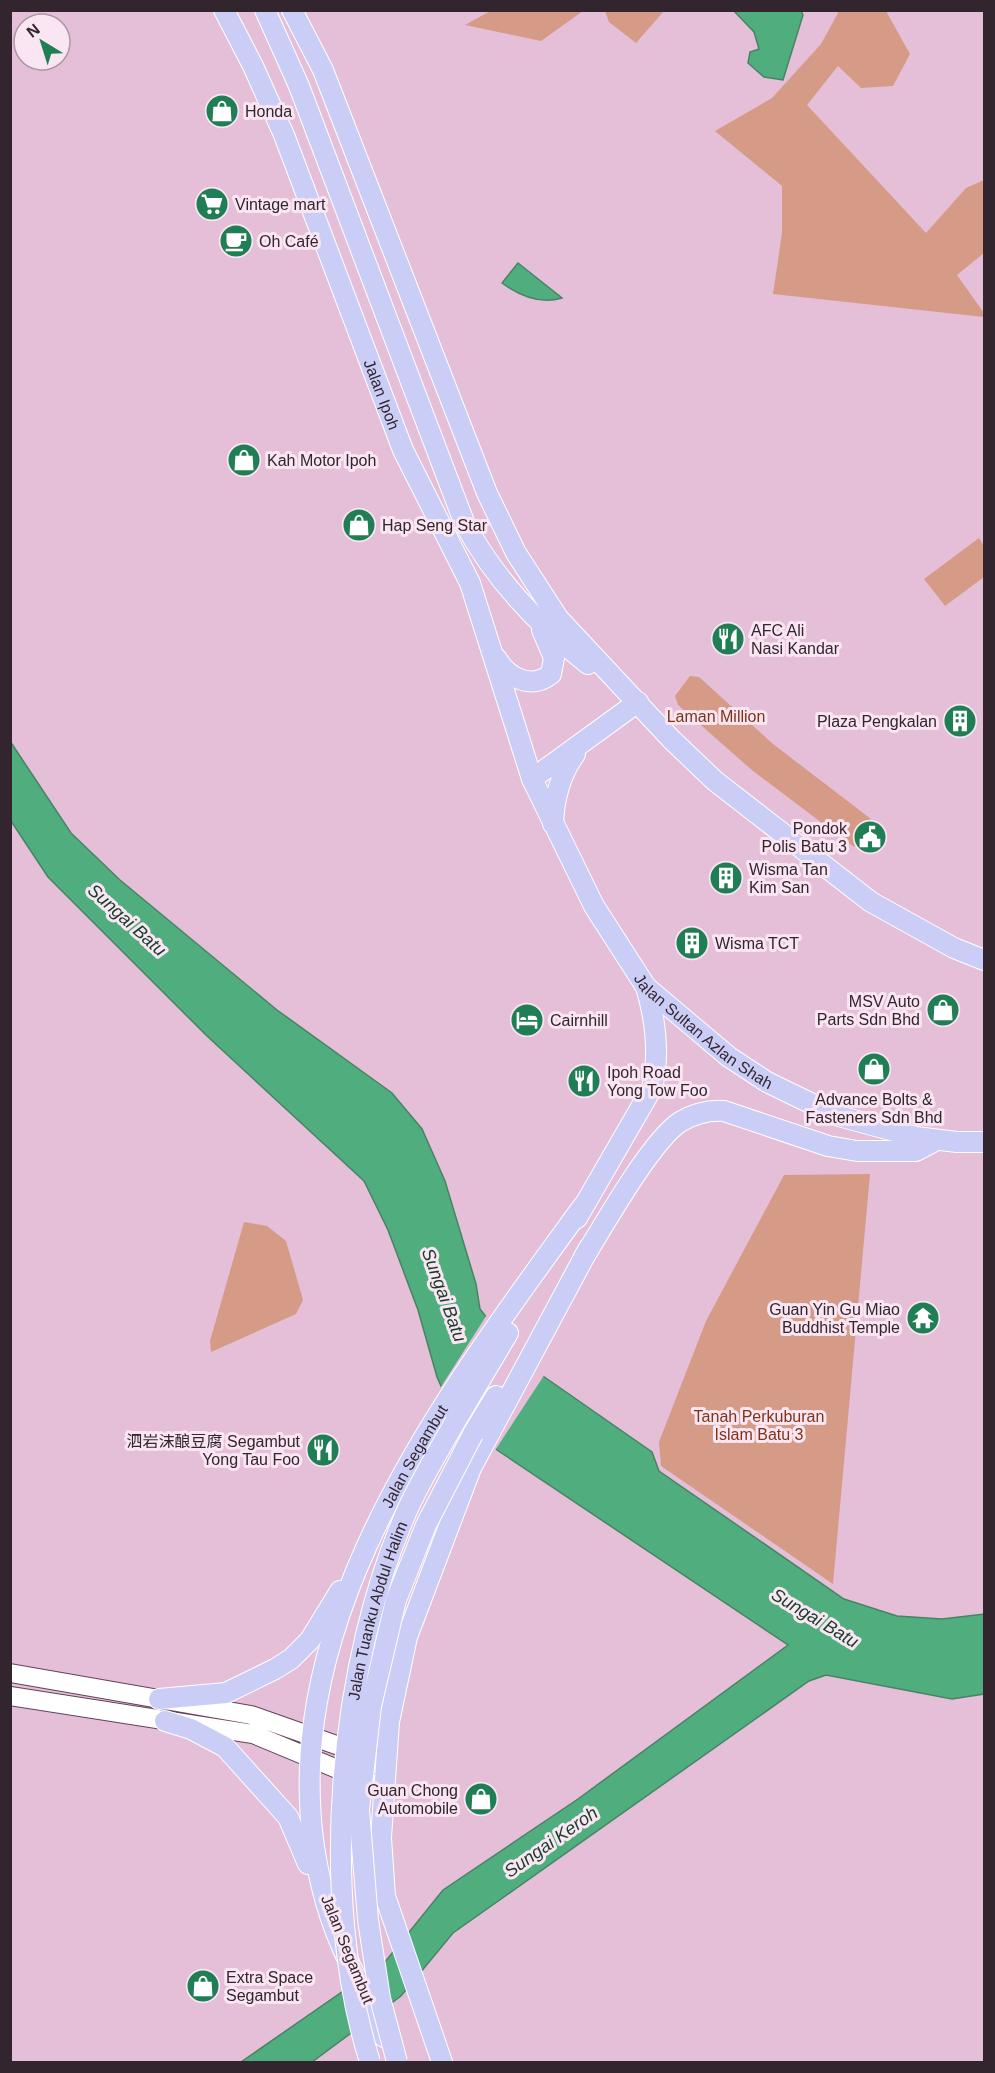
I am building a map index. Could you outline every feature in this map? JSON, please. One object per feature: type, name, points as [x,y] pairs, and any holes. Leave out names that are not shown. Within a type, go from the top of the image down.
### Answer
[{"type":"main road","name":"Jalan Ipoh","points":[[224,10],[281,129],[403,450],[470,583],[532,779]]},
{"type":"main road","name":"Jalan Ipoh","points":[[265,10],[298,86],[464,522],[481,553],[501,581],[533,615],[570,649],[638,702]]},
{"type":"main road","points":[[292,10],[323,70],[487,493],[516,553],[558,618],[671,739],[738,801],[871,902],[954,948],[984,960]]},
{"type":"main road","points":[[492,652],[502,668],[518,679],[532,684],[543,680],[550,674],[554,658],[552,648],[533,615]]},
{"type":"main road","points":[[532,779],[638,702]]},
{"type":"main road","points":[[553,827],[554,809],[562,776],[584,743]]},
{"type":"main road","name":"Jalan Sultan Azlan Shah","points":[[532,779],[553,827],[594,906],[646,987],[729,1057],[767,1082],[835,1115],[873,1128],[937,1140],[984,1142]]},
{"type":"main road","points":[[583,1206],[652,1088],[656,1070],[655,1024],[646,987]]},
{"type":"main road","points":[[442,2062],[391,1916],[382,1875],[383,1788],[389,1722],[407,1637],[471,1468],[589,1248],[660,1140],[679,1123],[695,1114],[710,1110],[724,1111],[828,1146],[857,1151],[916,1151],[937,1140]]},
{"type":"main road","name":"Jalan Segambut","points":[[398,2062],[386,2041],[327,1907],[314,1839],[312,1736],[324,1665],[358,1562],[379,1515],[429,1432],[525,1286],[583,1206]]},
{"type":"main road","name":"Jalan Tuanku Abdul Halim","points":[[370,2062],[351,1974],[342,1901],[341,1808],[352,1704],[376,1598],[411,1502],[455,1422],[583,1206]]},
{"type":"main road","name":"Jalan Tuanku Abdul Halim","points":[[398,2062],[380,1998],[369,1931],[359,1810],[371,1706],[396,1600],[426,1525],[473,1434],[589,1248]]},
{"type":"main road","points":[[159,1699],[226,1693],[291,1659],[310,1640],[358,1562]]},
{"type":"main road","points":[[10,1673],[251,1715],[386,1762]]},
{"type":"main road","points":[[10,1696],[253,1734],[383,1788]]},
{"type":"main road","points":[[165,1720],[191,1729],[225,1748],[277,1803],[295,1828],[316,1887],[327,1907]]},
{"type":"green space","points":[[492,10],[583,11],[541,41],[465,25]]},
{"type":"green space","points":[[605,11],[664,11],[636,43],[609,22]]},
{"type":"green space","points":[[836,11],[886,11],[910,54],[893,86],[861,88],[838,66],[807,105],[926,233],[966,188],[984,180],[984,253],[957,275],[984,313],[984,317],[773,294],[782,233],[782,186],[715,131],[772,98],[821,44],[838,13]]},
{"type":"green space","points":[[979,538],[984,546],[984,577],[945,606],[924,579]]},
{"type":"green space","name":"Laman Million","points":[[690,676],[699,677],[773,744],[871,819],[854,847],[753,771],[678,705],[675,696]]},
{"type":"green space","name":"Tanah Perkuburan Islam Batu 3","points":[[870,1174],[833,1584],[661,1466],[659,1442],[706,1321],[784,1175]]},
{"type":"green space","points":[[244,1222],[267,1226],[286,1241],[303,1300],[296,1314],[211,1352],[210,1341]]},
{"type":"water","points":[[734,11],[801,11],[803,15],[783,80],[764,77],[748,63],[750,52],[759,49],[754,32]]},
{"type":"water","points":[[518,263],[562,298],[538,300],[530,298],[502,283]]},
{"type":"water","points":[[10,741],[71,833],[120,880],[277,1010],[392,1093],[422,1129],[445,1181],[476,1284],[480,1309],[507,1344],[543,1376],[652,1452],[659,1471],[844,1599],[897,1616],[942,1619],[984,1614],[984,1694],[952,1699],[826,1675],[809,1681],[453,1933],[401,1996],[312,2062],[241,2062],[385,1962],[443,1890],[578,1799],[788,1645],[497,1450],[449,1404],[437,1377],[418,1310],[388,1230],[364,1181],[207,1036],[48,877],[11,821]]},
{"type":"pier","points":[[488,1313],[510,1342],[545,1374],[494,1452],[447,1406],[439,1390]]},
{"type":"place","name":"Honda","points":[[222,111]]},
{"type":"place","name":"Vintage mart","points":[[212,204]]},
{"type":"place","name":"Oh Café","points":[[236,241]]},
{"type":"place","name":"Kah Motor Ipoh","points":[[244,460]]},
{"type":"place","name":"Hap Seng Star","points":[[359,525]]},
{"type":"place","name":"AFC Ali Nasi Kandar","points":[[728,639]]},
{"type":"place","name":"Plaza Pengkalan","points":[[960,721]]},
{"type":"place","name":"Pondok Polis Batu 3","points":[[870,837]]},
{"type":"place","name":"Wisma Tan Kim San","points":[[726,878]]},
{"type":"place","name":"Wisma TCT","points":[[692,943]]},
{"type":"place","name":"MSV Auto Parts Sdn Bhd","points":[[943,1010]]},
{"type":"place","name":"Cairnhill","points":[[527,1020]]},
{"type":"place","name":"Advance Bolts & Fasteners Sdn Bhd","points":[[874,1069]]},
{"type":"place","name":"Ipoh Road Yong Tow Foo","points":[[584,1081]]},
{"type":"place","name":"Guan Yin Gu Miao Buddhist Temple","points":[[923,1318]]},
{"type":"place","name":"泗岩沫酿豆腐 Segambut Yong Tau Foo","points":[[323,1450]]},
{"type":"place","name":"Guan Chong Automobile","points":[[481,1799]]},
{"type":"place","name":"Extra Space Segambut","points":[[203,1986]]},
{"type":"water label","name":"Sungai Batu","points":[[127,920]]},
{"type":"water label","name":"Sungai Batu","points":[[444,1295]]},
{"type":"water label","name":"Sungai Batu","points":[[815,1618]]},
{"type":"water label","name":"Sungai Keroh","points":[[551,1842]]}]
